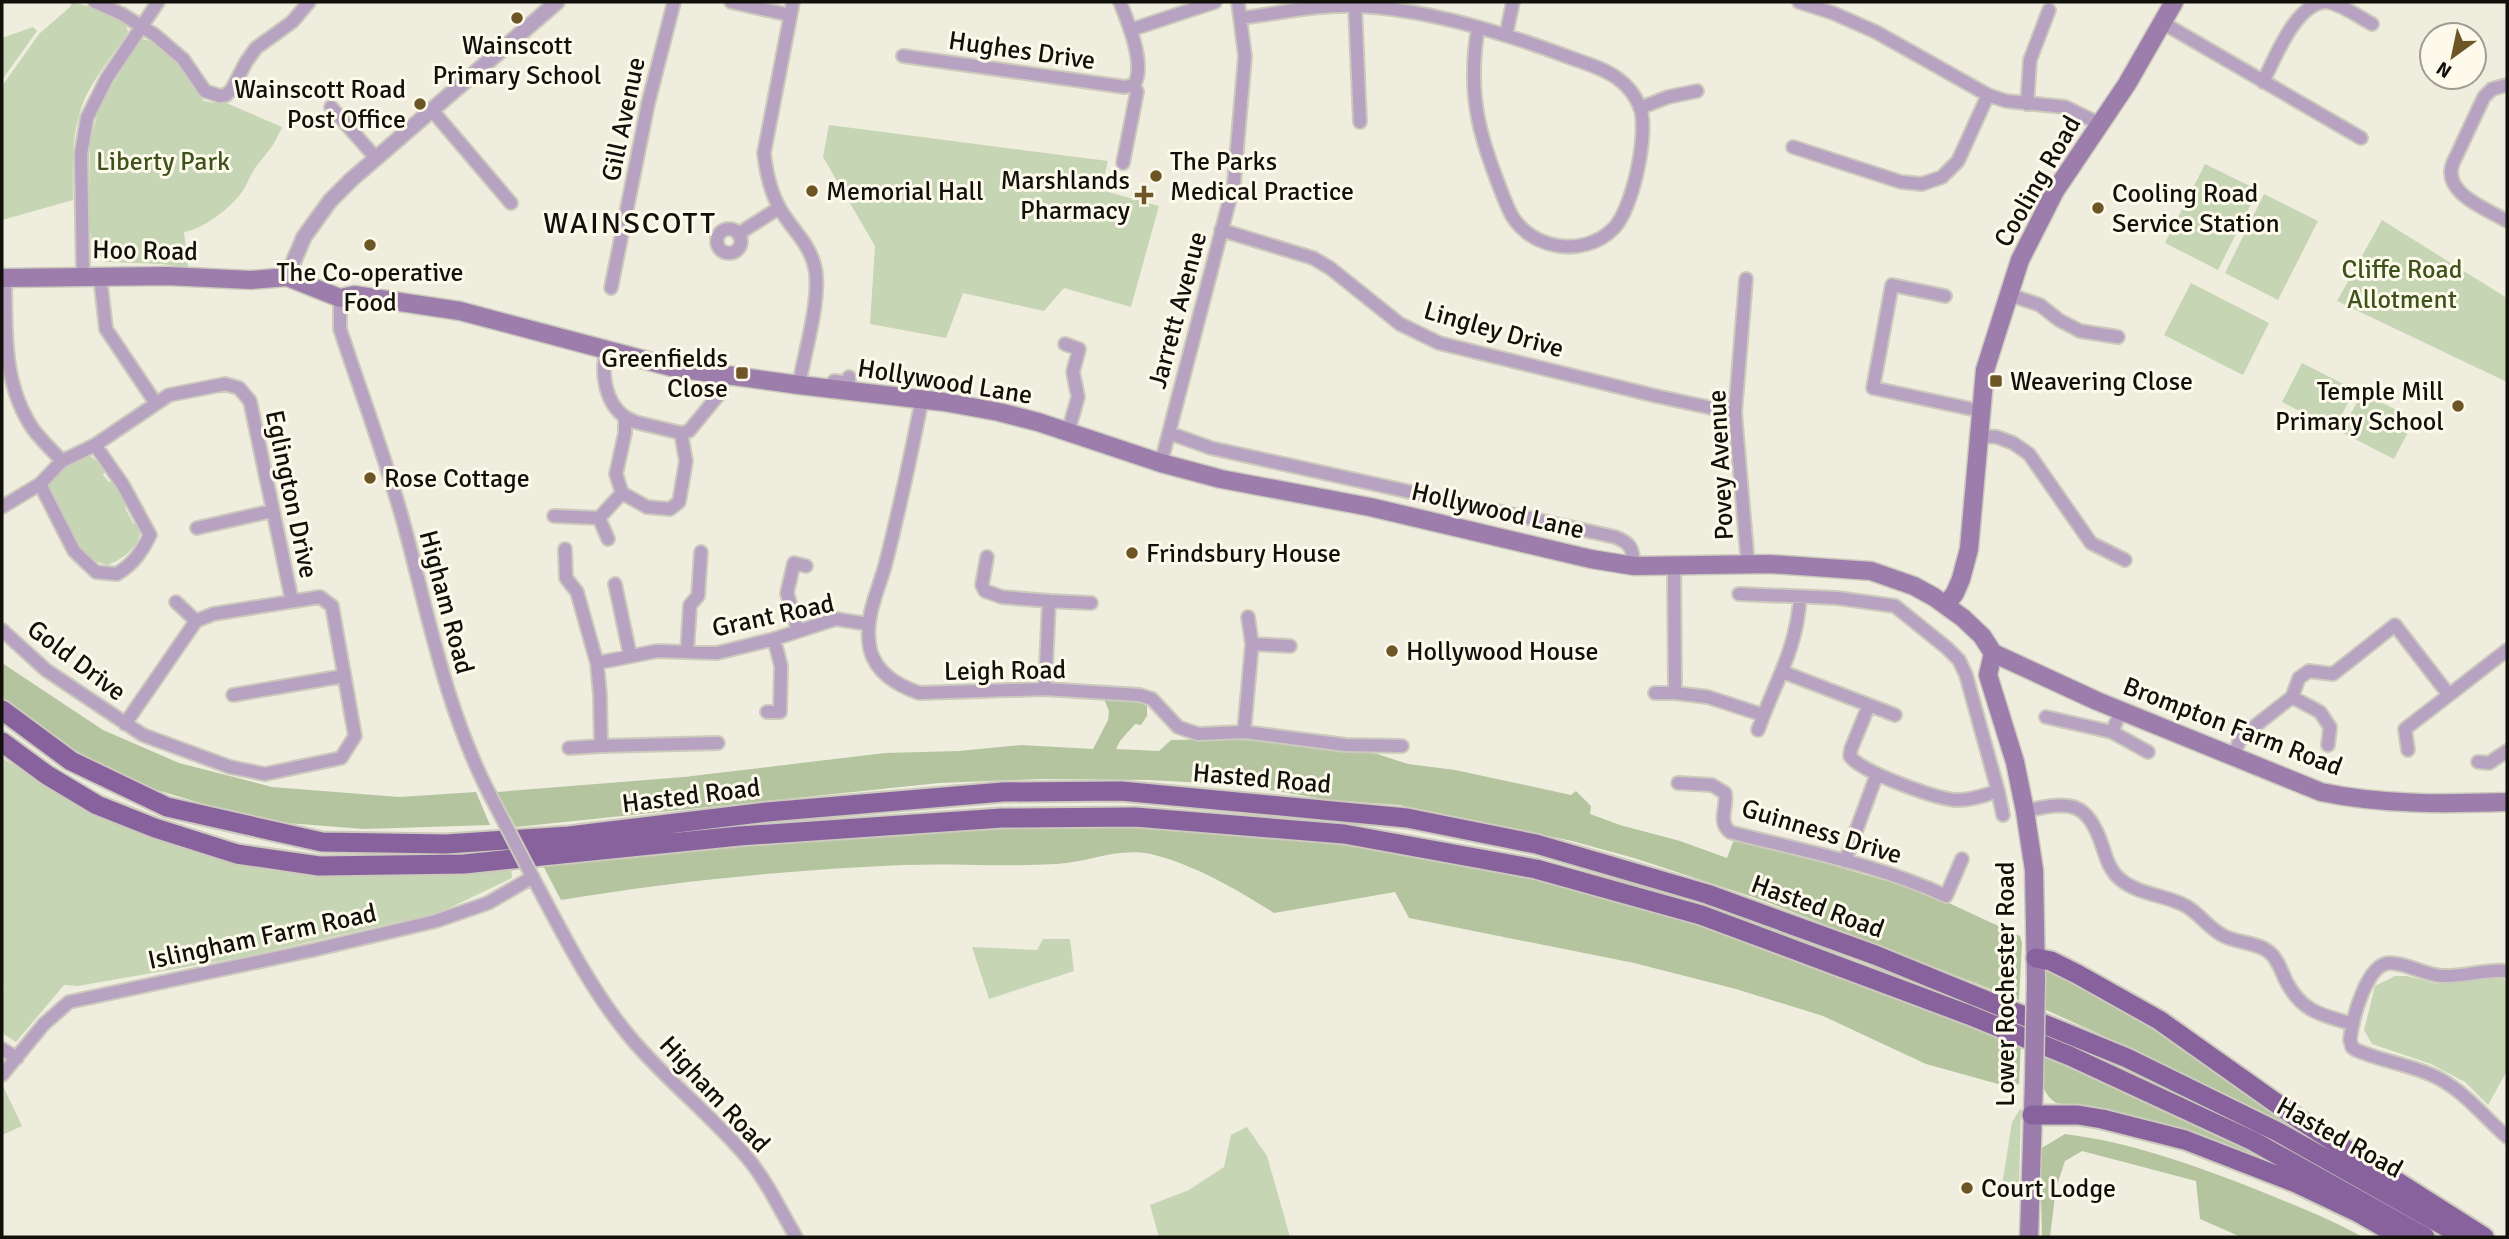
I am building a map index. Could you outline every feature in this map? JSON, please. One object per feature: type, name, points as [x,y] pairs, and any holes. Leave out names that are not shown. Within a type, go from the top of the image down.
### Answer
[{"type":"main road","name":"Cooling Road","points":[[1946,605],[1963,575],[1969,549],[1985,370],[2007,294],[2038,223],[2127,84],[2174,2]]},
{"type":"main road","name":"Hoo Road","points":[[4,278],[167,275],[251,280],[287,278]]},
{"type":"main road","name":"Hollywood Lane","points":[[287,278],[340,298],[354,295],[460,311],[675,368],[799,381],[999,412],[1221,479],[1425,519],[1575,556],[1634,566],[1822,566],[1871,571],[1914,586],[1946,605],[1982,636],[1993,653]]},
{"type":"main road","name":"Brompton Farm Road","points":[[1993,653],[2121,711],[2321,792],[2354,799],[2413,803],[2507,802]]},
{"type":"main road","name":"Lower Rochester Road","points":[[1993,653],[1988,675],[2015,762],[2034,870],[2036,981],[2029,1237]]},
{"type":"main road","name":"Hasted Road","points":[[2,710],[71,761],[167,807],[322,842],[446,844],[569,836],[767,813],[1003,792],[1121,791],[1407,818],[1536,844],[1707,894],[1785,922],[1875,955],[2127,1058],[2278,1132],[2464,1237]]},
{"type":"main road","name":"Hasted Road","points":[[2,743],[47,775],[97,805],[155,828],[237,854],[319,866],[464,864],[753,835],[1002,818],[1135,817],[1344,834],[1536,869],[1701,915],[1956,1010],[2070,1056],[2253,1141],[2425,1237]]},
{"type":"main road","points":[[2036,958],[2051,961],[2077,974],[2159,1020],[2300,1120],[2484,1237]]},
{"type":"main road","points":[[2032,1115],[2078,1115],[2185,1140],[2296,1183],[2360,1213],[2400,1237]]},
{"type":"street","points":[[95,2],[141,26],[183,59],[205,91],[215,96],[222,96],[232,89],[256,48],[292,22],[309,2]]},
{"type":"street","points":[[155,402],[106,329],[92,276],[81,154],[84,129],[93,101],[158,2]]},
{"type":"street","points":[[287,278],[304,237],[324,209],[375,157],[557,2]]},
{"type":"street","name":"Gill Avenue","points":[[611,288],[648,104],[674,2]]},
{"type":"street","points":[[733,2],[791,8],[764,153],[779,208],[806,245],[815,266],[815,298],[799,381]]},
{"type":"street","points":[[1120,2],[1136,48],[1138,77],[1134,85],[1137,92],[1124,163]]},
{"type":"street","points":[[1130,30],[1215,2]]},
{"type":"street","name":"Jarrett Avenue","points":[[1161,463],[1234,183],[1245,56],[1238,2]]},
{"type":"street","points":[[1506,35],[1513,2]]},
{"type":"street","points":[[1799,2],[1876,32],[1987,95],[2027,104],[2065,107],[2100,124]]},
{"type":"street","points":[[2263,82],[2297,19],[2309,6],[2321,2],[2333,3],[2372,24]]},
{"type":"street","points":[[1242,18],[1331,7],[1355,6],[1394,10],[1478,28],[1506,35],[1609,73],[1626,86],[1640,108],[1644,136],[1629,201],[1621,219],[1603,237],[1586,244],[1559,246],[1542,242],[1527,232],[1509,211],[1477,120],[1472,70],[1478,28]]},
{"type":"street","points":[[1355,6],[1360,122]]},
{"type":"street","points":[[2027,104],[2030,60],[2049,10]]},
{"type":"street","points":[[2163,23],[2361,138]]},
{"type":"street","name":"Hughes Drive","points":[[903,56],[1125,87],[1134,85]]},
{"type":"street","points":[[2507,85],[2487,93],[2450,174],[2453,185],[2460,192],[2507,221]]},
{"type":"street","points":[[1640,108],[1668,97],[1697,91]]},
{"type":"street","points":[[1793,147],[1901,182],[1922,184],[1942,177],[1958,161],[1987,95]]},
{"type":"street","points":[[331,107],[375,157]]},
{"type":"street","points":[[431,109],[511,203]]},
{"type":"street","points":[[738,234],[779,208]]},
{"type":"street","name":"Lingley Drive","points":[[1221,230],[1313,258],[1330,268],[1400,324],[1439,342],[1735,413]]},
{"type":"street","points":[[2,507],[40,484],[62,461],[33,429],[6,381],[4,278]]},
{"type":"street","name":"Povey Avenue","points":[[1746,279],[1735,413],[1748,565]]},
{"type":"street","points":[[1945,296],[1892,285],[1873,388],[1981,411]]},
{"type":"street","points":[[2007,294],[2040,305],[2068,326],[2080,331],[2118,337]]},
{"type":"street","name":"Higham Road","points":[[340,298],[340,329],[402,519],[440,671],[471,758],[557,924],[615,1017],[660,1071],[747,1157],[796,1237]]},
{"type":"street","points":[[1065,344],[1079,349],[1073,372],[1078,397],[1068,432]]},
{"type":"street","points":[[607,349],[603,373],[616,411],[635,422],[681,433],[689,431],[721,392],[725,375]]},
{"type":"street","points":[[758,365],[757,372],[799,381],[849,383],[849,377]]},
{"type":"street","name":"Eglington Drive","points":[[62,461],[95,445],[169,395],[225,384],[239,388],[250,401],[292,601]]},
{"type":"street","name":"Leigh Road","points":[[922,399],[884,568],[868,624],[870,649],[875,662],[893,681],[919,693],[1045,689],[1139,695],[1152,699],[1178,727],[1198,734],[1244,732],[1346,745],[1402,746]]},
{"type":"street","points":[[625,417],[625,433],[616,474],[622,493],[638,504],[670,509],[679,502],[686,461],[681,433]]},
{"type":"street","name":"Hollywood Lane","points":[[1169,433],[1211,447],[1615,537],[1627,542],[1633,550],[1634,566]]},
{"type":"street","points":[[1979,436],[1997,437],[2013,443],[2029,454],[2091,543],[2125,560]]},
{"type":"street","points":[[40,484],[74,551],[96,572],[117,574],[137,564],[150,535],[123,485],[95,445]]},
{"type":"street","points":[[554,516],[599,517],[622,493]]},
{"type":"street","points":[[197,528],[272,510]]},
{"type":"street","points":[[599,517],[608,540]]},
{"type":"street","points":[[565,549],[565,578],[577,592],[597,663],[601,747]]},
{"type":"street","name":"Grant Road","points":[[687,652],[690,605],[698,596],[701,552]]},
{"type":"street","points":[[987,558],[982,585],[985,591],[1002,597],[1091,603]]},
{"type":"street","points":[[798,631],[787,593],[799,560]]},
{"type":"street","points":[[1674,566],[1675,693]]},
{"type":"street","points":[[615,584],[630,655]]},
{"type":"street","points":[[1739,594],[1857,600],[1895,606],[1947,648],[1959,660],[1966,675],[2003,815]]},
{"type":"street","name":"Gold Drive","points":[[2,630],[46,670],[143,735],[230,767],[265,774],[341,758],[355,736],[332,606],[320,597],[214,614],[196,621]]},
{"type":"street","points":[[1758,730],[1795,638],[1800,597]]},
{"type":"street","points":[[1045,689],[1049,601]]},
{"type":"street","points":[[125,724],[196,621],[176,602]]},
{"type":"street","points":[[1244,732],[1252,645],[1248,618]]},
{"type":"street","name":"Grant Road","points":[[597,663],[657,651],[717,653],[836,620],[868,624]]},
{"type":"street","points":[[2233,757],[2246,733],[2292,697],[2299,678],[2309,671],[2333,674],[2395,625],[2449,695]]},
{"type":"street","points":[[774,639],[781,666],[779,712]]},
{"type":"street","points":[[1252,645],[1290,646]]},
{"type":"street","points":[[2408,750],[2404,729],[2507,650]]},
{"type":"street","points":[[1783,672],[1895,715]]},
{"type":"street","points":[[233,695],[344,676]]},
{"type":"street","points":[[1655,693],[1708,697],[1763,715]]},
{"type":"street","points":[[2292,697],[2320,712],[2330,727],[2328,745]]},
{"type":"street","points":[[1869,705],[1850,756],[1861,768],[1925,793],[1954,800],[1968,800],[1998,791]]},
{"type":"street","points":[[2112,732],[2121,711]]},
{"type":"street","points":[[2046,717],[2112,732],[2148,752]]},
{"type":"street","points":[[569,748],[718,743]]},
{"type":"street","points":[[2478,762],[2490,763],[2507,751]]},
{"type":"street","points":[[1844,861],[1877,774]]},
{"type":"street","name":"Guinness Drive","points":[[1678,783],[1712,785],[1725,793],[1723,820],[1724,827],[1730,832],[1844,861],[1906,880],[1945,896],[1962,859]]},
{"type":"street","points":[[2025,811],[2060,805],[2083,812],[2095,825],[2107,862],[2120,879],[2133,888],[2189,908],[2225,937],[2269,952],[2300,1002],[2314,1012],[2354,1024]]},
{"type":"street","name":"Islingham Farm Road","points":[[2,1075],[44,1024],[69,1002],[436,921],[488,903],[531,874]]},
{"type":"street","points":[[2507,971],[2442,976],[2392,963],[2383,964],[2374,970],[2368,979],[2350,1040],[2354,1049],[2442,1080],[2466,1098],[2507,1138]]},
{"type":"street","points":[[2,1049],[17,1058]]},
{"type":"green space","points":[[72,2],[103,10],[103,13],[126,24],[128,32],[94,81],[80,112],[74,145],[73,200],[2,220],[2,86],[39,34],[70,7]]},
{"type":"green space","points":[[33,27],[37,31],[2,80],[2,38]]},
{"type":"green space","name":"Liberty Park","points":[[142,39],[155,40],[194,82],[192,84],[204,101],[224,102],[282,127],[273,145],[234,202],[206,223],[184,232],[188,268],[106,262],[95,251],[91,238],[90,142],[100,104]]},
{"type":"green space","points":[[829,125],[1108,161],[1101,190],[1159,206],[1131,307],[1064,288],[1044,311],[963,293],[946,338],[870,324],[875,246],[823,157]]},
{"type":"green space","points":[[2205,164],[2258,190],[2218,270],[2165,243]]},
{"type":"green space","points":[[2264,194],[2318,221],[2278,300],[2225,273]]},
{"type":"green space","name":"Cliffe Road Allotment","points":[[2382,220],[2507,298],[2507,382],[2337,301]]},
{"type":"green space","points":[[2191,283],[2269,323],[2243,375],[2164,335]]},
{"type":"green space","points":[[2302,363],[2355,390],[2334,429],[2282,402]]},
{"type":"green space","points":[[2362,393],[2415,419],[2394,459],[2341,432]]},
{"type":"green space","points":[[86,452],[106,469],[103,475],[109,482],[115,482],[128,502],[125,508],[133,523],[139,525],[139,538],[132,550],[108,565],[86,554],[78,544],[46,486],[48,477]]},
{"type":"green space","points":[[2,663],[103,730],[179,763],[272,787],[399,797],[476,792],[490,825],[364,829],[261,821],[137,784],[59,743],[2,697]]},
{"type":"green space","points":[[1118,696],[1147,703],[1147,716],[1141,725],[1135,724],[1116,749],[1159,751],[1171,740],[1224,739],[1297,743],[1377,754],[1408,764],[1455,770],[1571,795],[1576,791],[1591,806],[1590,814],[1727,858],[1733,842],[1744,840],[1925,892],[2020,936],[2022,943],[2019,1000],[1762,900],[1634,858],[1572,841],[1400,805],[1330,800],[1240,785],[1149,780],[1040,779],[939,783],[516,827],[497,792],[684,777],[885,753],[959,751],[1021,745],[1093,749],[1108,720],[1109,711],[1104,699]]},
{"type":"green space","points":[[2,758],[107,819],[227,859],[511,867],[512,878],[441,912],[243,957],[78,986],[64,985],[16,1042],[2,1033]]},
{"type":"green space","points":[[1020,822],[1267,832],[1431,854],[1635,902],[1886,990],[2021,1042],[2019,1084],[2009,1087],[1926,1064],[1823,1016],[1736,989],[1634,963],[1409,918],[1395,892],[1274,913],[1199,871],[1139,852],[1057,864],[860,867],[732,877],[561,900],[540,860]]},
{"type":"green space","points":[[1043,939],[1070,939],[1074,971],[989,999],[972,947],[1037,950]]},
{"type":"green space","points":[[2053,964],[2088,981],[2288,1117],[2285,1123],[2044,1009],[2041,971]]},
{"type":"green space","points":[[2395,976],[2407,976],[2436,984],[2498,978],[2507,980],[2507,1071],[2488,1105],[2465,1082],[2431,1064],[2372,1044],[2364,1030],[2375,986]]},
{"type":"green space","points":[[2042,1051],[2273,1161],[2272,1165],[2121,1114],[2056,1103],[2043,1086]]},
{"type":"green space","points":[[2,1084],[22,1126],[2,1135]]},
{"type":"green space","points":[[2021,1108],[2019,1185],[2002,1186],[2012,1122]]},
{"type":"green space","points":[[1247,1127],[1267,1156],[1290,1237],[1159,1237],[1150,1205],[1189,1190],[1224,1167],[1231,1135]]},
{"type":"green space","points":[[2065,1134],[2114,1143],[2185,1163],[2296,1206],[2363,1237],[2241,1237],[2200,1219],[2196,1181],[2082,1151],[2065,1161],[2056,1188],[2050,1237],[2042,1237],[2040,1149]]},
{"type":"place","name":"Wainscott Primary School","points":[[517,18]]},
{"type":"place","name":"Wainscott Road Post Office","points":[[420,104]]},
{"type":"place","name":"The Parks Medical Practice","points":[[1156,176]]},
{"type":"place","name":"Memorial Hall","points":[[812,191]]},
{"type":"place","name":"Marshlands Pharmacy","points":[[1144,195]]},
{"type":"place","name":"Cooling Road Service Station","points":[[2098,208]]},
{"type":"place","name":"The Co-operative Food","points":[[370,245]]},
{"type":"place","name":"Greenfields Close","points":[[742,373]]},
{"type":"place","name":"Weavering Close","points":[[1996,381]]},
{"type":"place","name":"Temple Mill Primary School","points":[[2458,406]]},
{"type":"place","name":"Rose Cottage","points":[[370,478]]},
{"type":"place","name":"Frindsbury House","points":[[1132,553]]},
{"type":"place","name":"Hollywood House","points":[[1392,651]]},
{"type":"place","name":"Court Lodge","points":[[1967,1188]]},
{"type":"district","name":"WAINSCOTT","points":[[630,223]]}]
